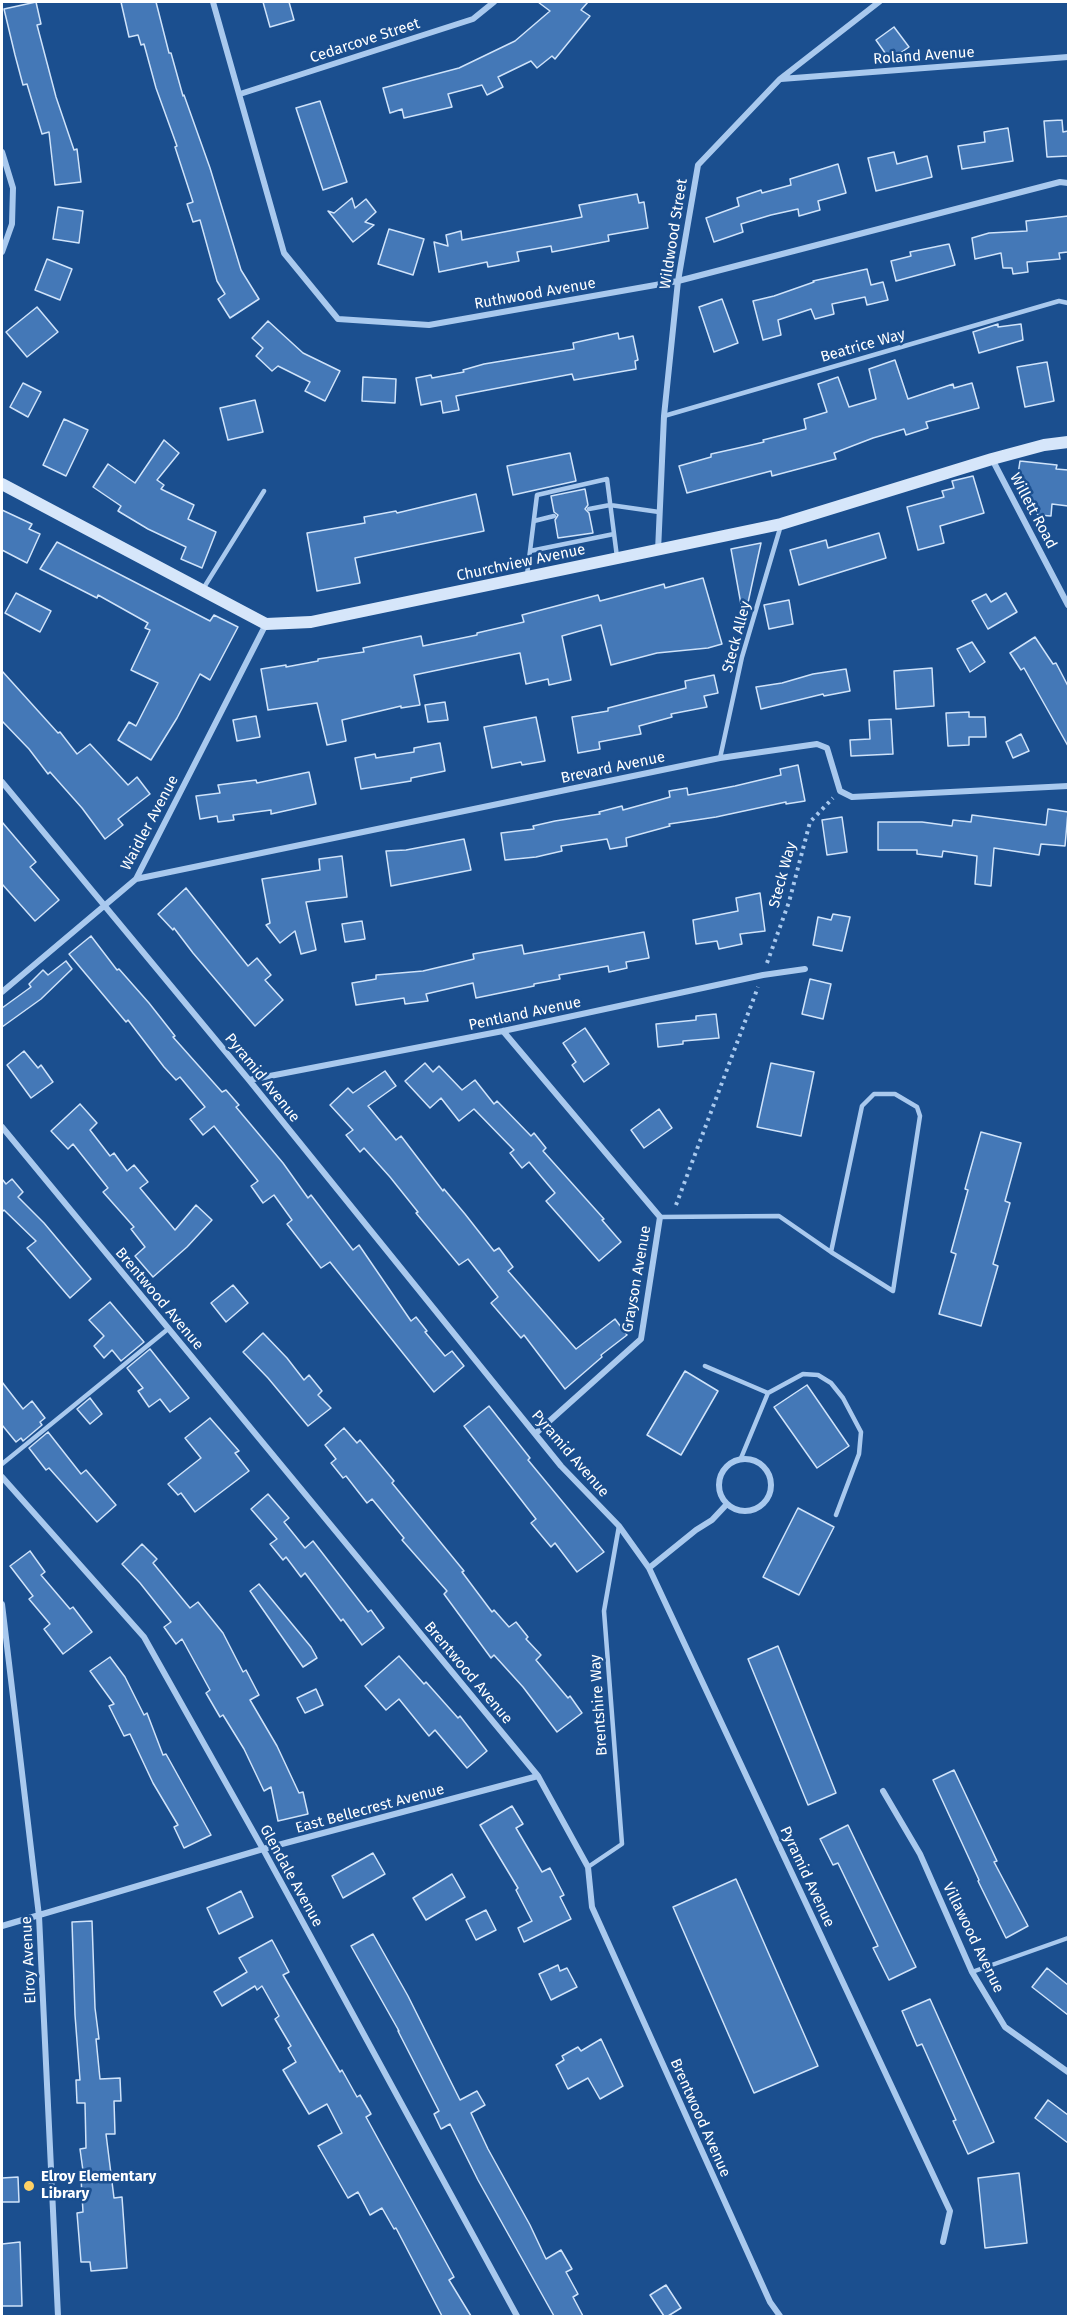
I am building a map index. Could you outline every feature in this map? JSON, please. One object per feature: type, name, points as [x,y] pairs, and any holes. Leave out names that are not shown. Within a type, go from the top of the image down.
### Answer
[{"type":"street","name":"Ruthwood Avenue","points":[[213,2],[284,253],[338,319],[429,325],[678,281],[1060,182],[1068,183]]},
{"type":"street","name":"Cedarcove Street","points":[[240,94],[473,19],[494,2]]},
{"type":"street","name":"Wildwood Street","points":[[658,551],[664,416],[678,281],[698,165],[780,79],[879,2]]},
{"type":"street","name":"Roland Avenue","points":[[780,79],[1068,57]]},
{"type":"street","points":[[2,152],[14,188],[12,224],[2,252]]},
{"type":"street","name":"Churchview Avenue","points":[[2,484],[266,624],[311,622],[781,524],[992,459],[1044,445],[1068,442]]},
{"type":"street","name":"Willett Road","points":[[992,459],[1068,605]]},
{"type":"street","name":"Waidler Avenue","points":[[2,992],[136,879],[266,624]]},
{"type":"street","name":"Brevard Avenue","points":[[136,879],[720,758],[817,744],[826,748],[840,791]]},
{"type":"street","name":"Pyramid Avenue","points":[[2,782],[249,1080],[561,1466],[619,1526],[650,1568],[950,2211],[944,2241]]},
{"type":"street","points":[[840,791],[852,797],[1068,786]]},
{"type":"street","name":"Pentland Avenue","points":[[249,1080],[503,1031],[763,975],[804,969]]},
{"type":"street","name":"Grayson Avenue","points":[[503,1031],[660,1216],[641,1339],[535,1434]]},
{"type":"street","name":"Brentwood Avenue","points":[[2,1127],[538,1776],[588,1867],[592,1907],[765,2292],[780,2316]]},
{"type":"street","points":[[741,1458],[750,1458],[764,1466],[770,1474],[771,1489],[764,1504],[758,1508],[741,1511],[727,1504],[718,1488],[724,1468],[741,1458]]},
{"type":"street","name":"Glendale Avenue","points":[[2,1477],[144,1637],[263,1849],[517,2316]]},
{"type":"street","points":[[650,1568],[696,1530],[712,1520],[727,1504]]},
{"type":"street","name":"Elroy Avenue","points":[[2,1604],[39,1916],[58,2316]]},
{"type":"street","name":"East Bellecrest Avenue","points":[[2,1926],[263,1849],[538,1776]]},
{"type":"street","name":"Villawood Avenue","points":[[883,1791],[920,1854],[972,1972],[1005,2027],[1068,2072]]},
{"type":"lane","name":"Beatrice Way","points":[[664,416],[1059,301],[1068,303]]},
{"type":"lane","points":[[527,578],[537,495],[607,480],[618,557]]},
{"type":"lane","points":[[201,591],[264,491]]},
{"type":"lane","points":[[589,509],[610,505],[659,512]]},
{"type":"lane","points":[[534,521],[554,516]]},
{"type":"lane","name":"Steck Alley","points":[[720,758],[742,657],[781,524]]},
{"type":"lane","points":[[530,551],[614,534]]},
{"type":"lane","points":[[660,1216],[779,1216],[831,1252],[893,1291],[920,1116],[917,1107],[895,1094],[874,1094],[862,1106],[831,1252]]},
{"type":"lane","points":[[2,1464],[168,1329]]},
{"type":"lane","points":[[705,1366],[768,1393]]},
{"type":"lane","points":[[741,1458],[768,1393],[803,1374],[818,1375],[831,1383],[843,1398],[861,1432],[859,1454],[836,1515]]},
{"type":"lane","name":"Brentshire Way","points":[[588,1867],[622,1844],[604,1611],[619,1526]]},
{"type":"lane","points":[[972,1972],[1068,1938]]},
{"type":"path","name":"Steck Way","points":[[671,1216],[789,902],[810,822],[840,791]]},
{"type":"building","points":[[36,2],[41,24],[37,25],[56,97],[74,150],[77,149],[81,182],[55,185],[49,132],[42,134],[27,84],[23,85],[15,55],[4,9]]},
{"type":"building","points":[[121,2],[156,2],[169,53],[171,53],[183,96],[210,168],[241,270],[259,299],[230,318],[218,299],[225,294],[217,281],[200,220],[193,222],[187,204],[193,202],[144,44],[141,45],[138,35],[129,37]]},
{"type":"building","points":[[263,2],[289,2],[294,20],[270,27]]},
{"type":"building","points":[[538,2],[588,2],[581,10],[590,16],[555,59],[552,56],[537,68],[531,61],[498,77],[503,87],[487,95],[482,85],[448,94],[452,107],[404,118],[402,109],[390,113],[383,88],[459,68],[515,41],[550,11]]},
{"type":"building","points":[[894,27],[909,47],[890,60],[876,40]]},
{"type":"building","points":[[320,101],[347,182],[323,190],[296,108]]},
{"type":"building","points":[[1062,120],[1063,132],[1068,131],[1068,156],[1047,157],[1044,121]]},
{"type":"building","points":[[1008,128],[1013,161],[962,169],[958,146],[985,142],[984,132]]},
{"type":"building","points":[[894,152],[897,164],[927,156],[932,177],[876,191],[868,158]]},
{"type":"building","points":[[838,164],[846,193],[818,201],[820,210],[799,216],[798,209],[741,224],[743,232],[714,242],[706,218],[739,206],[737,198],[761,190],[762,193],[791,185],[790,179]]},
{"type":"building","points":[[637,194],[639,203],[644,202],[648,228],[608,235],[609,241],[552,252],[551,246],[517,252],[519,261],[488,267],[487,262],[439,272],[434,242],[448,246],[446,235],[461,231],[462,240],[582,217],[579,205]]},
{"type":"building","points":[[352,198],[355,208],[366,199],[376,212],[365,222],[374,225],[353,242],[328,211],[334,213]]},
{"type":"building","points":[[58,207],[83,211],[79,243],[53,239]]},
{"type":"building","points":[[1068,216],[1068,252],[1059,253],[1060,259],[1027,262],[1028,272],[1013,274],[1012,268],[1003,268],[1001,253],[975,259],[972,238],[989,233],[1027,231],[1026,221]]},
{"type":"building","points":[[389,229],[424,239],[413,275],[378,264]]},
{"type":"building","points":[[949,244],[955,265],[896,281],[891,261],[911,256],[910,252]]},
{"type":"building","points":[[47,259],[72,269],[60,300],[35,290]]},
{"type":"building","points":[[867,269],[871,285],[883,282],[888,300],[867,305],[865,297],[832,304],[834,314],[815,319],[811,309],[778,320],[781,335],[763,340],[753,301],[774,296],[813,281]]},
{"type":"building","points":[[722,299],[738,343],[714,352],[699,307]]},
{"type":"building","points":[[37,307],[58,332],[27,357],[6,332]]},
{"type":"building","points":[[268,321],[303,353],[340,371],[325,401],[305,391],[310,382],[278,366],[272,371],[256,356],[263,348],[252,338]]},
{"type":"building","points":[[998,324],[998,327],[1021,324],[1023,340],[979,353],[973,332]]},
{"type":"building","points":[[618,333],[619,339],[633,336],[638,360],[635,361],[636,369],[574,380],[572,374],[456,396],[459,410],[443,413],[441,401],[421,405],[416,378],[431,375],[432,378],[464,372],[463,370],[484,364],[574,349],[573,343]]},
{"type":"building","points":[[895,360],[908,399],[953,384],[954,388],[972,383],[979,408],[926,422],[928,428],[906,435],[904,429],[873,438],[834,453],[836,459],[772,476],[771,471],[687,493],[679,466],[711,457],[711,454],[764,442],[763,440],[806,429],[804,419],[827,412],[818,384],[838,377],[849,407],[876,399],[869,369]]},
{"type":"building","points":[[1047,362],[1054,401],[1025,407],[1017,367]]},
{"type":"building","points":[[363,377],[396,379],[395,403],[362,401]]},
{"type":"building","points":[[23,383],[41,392],[28,417],[10,407]]},
{"type":"building","points":[[255,400],[263,432],[228,440],[220,408]]},
{"type":"building","points":[[64,419],[88,430],[66,476],[43,465]]},
{"type":"building","points":[[164,440],[179,453],[157,480],[164,485],[161,489],[194,505],[188,519],[216,532],[202,568],[181,559],[186,547],[148,529],[118,511],[121,506],[93,487],[108,464],[135,483]]},
{"type":"building","points":[[570,453],[576,481],[513,495],[507,466]]},
{"type":"building","points":[[1020,461],[1057,465],[1056,469],[1068,470],[1068,506],[1052,504],[1051,516],[1038,515],[1017,481]]},
{"type":"building","points":[[973,476],[984,513],[940,526],[944,543],[918,550],[907,507],[944,497],[942,491],[954,488],[952,481]]},
{"type":"building","points":[[585,489],[588,505],[585,509],[589,513],[593,533],[558,538],[555,520],[558,515],[554,512],[551,496]]},
{"type":"building","points":[[476,494],[484,531],[355,558],[360,583],[317,591],[307,533],[365,523],[364,517],[396,511],[397,513]]},
{"type":"building","points":[[2,510],[32,524],[29,529],[40,534],[27,563],[2,550]]},
{"type":"building","points":[[879,533],[886,558],[799,585],[790,550],[826,540],[828,548]]},
{"type":"building","points":[[57,542],[210,621],[214,615],[238,627],[210,680],[200,674],[151,760],[118,740],[129,722],[136,726],[158,683],[131,670],[150,630],[145,628],[148,623],[98,595],[97,598],[40,569]]},
{"type":"building","points":[[761,543],[744,621],[731,549]]},
{"type":"building","points":[[703,578],[722,644],[708,648],[657,653],[611,665],[601,625],[562,636],[571,680],[549,685],[548,679],[526,684],[520,653],[414,675],[420,705],[401,708],[401,706],[342,720],[346,741],[327,745],[317,703],[268,710],[261,669],[286,665],[286,667],[318,661],[318,659],[364,652],[363,648],[421,636],[423,646],[477,635],[477,633],[524,622],[522,615],[598,595],[600,601],[664,584],[665,588]]},
{"type":"building","points":[[16,593],[51,611],[40,632],[5,613]]},
{"type":"building","points":[[1006,593],[1017,612],[988,629],[972,601],[986,594],[991,602]]},
{"type":"building","points":[[789,600],[793,624],[769,629],[764,605]]},
{"type":"building","points":[[1035,637],[1053,664],[1056,663],[1068,686],[1068,746],[1024,668],[1021,670],[1010,653]]},
{"type":"building","points":[[972,642],[985,662],[970,672],[957,649]]},
{"type":"building","points":[[932,668],[934,706],[896,709],[894,671]]},
{"type":"building","points":[[846,669],[850,691],[824,696],[823,694],[761,709],[756,687]]},
{"type":"building","points":[[2,671],[58,733],[60,732],[77,754],[90,744],[128,785],[137,777],[150,794],[118,819],[123,825],[105,839],[82,808],[50,772],[48,774],[29,749],[2,721]]},
{"type":"building","points":[[714,675],[718,693],[704,696],[707,707],[671,714],[672,717],[639,726],[641,734],[599,742],[600,749],[578,753],[572,717],[608,711],[608,708],[686,688],[685,681]]},
{"type":"building","points":[[445,702],[448,720],[428,722],[425,705]]},
{"type":"building","points":[[969,712],[969,717],[985,717],[986,737],[969,737],[969,745],[948,746],[946,713]]},
{"type":"building","points":[[256,716],[260,737],[237,741],[233,720]]},
{"type":"building","points":[[536,717],[545,761],[522,765],[521,762],[492,768],[484,727]]},
{"type":"building","points":[[891,719],[893,754],[851,756],[850,740],[870,739],[869,720]]},
{"type":"building","points":[[1021,734],[1029,751],[1013,758],[1006,742]]},
{"type":"building","points":[[440,743],[445,771],[411,778],[411,781],[361,789],[355,758],[375,754],[376,758],[414,752],[414,748]]},
{"type":"building","points":[[798,765],[805,801],[786,804],[786,802],[716,817],[669,824],[670,826],[626,838],[627,846],[610,849],[607,839],[561,846],[562,851],[536,857],[505,860],[501,833],[534,829],[533,826],[600,814],[599,812],[622,806],[623,810],[670,797],[669,791],[687,788],[688,795],[735,786],[781,775],[780,769]]},
{"type":"building","points":[[309,772],[316,804],[271,814],[271,810],[233,815],[234,820],[218,822],[217,816],[200,819],[196,796],[220,793],[218,785],[256,780],[257,783]]},
{"type":"building","points":[[1048,809],[1068,812],[1065,846],[1041,844],[1039,855],[994,848],[991,886],[975,884],[977,856],[943,851],[942,857],[917,854],[917,850],[878,850],[878,822],[922,822],[952,826],[953,820],[971,822],[972,815],[1046,825]]},
{"type":"building","points":[[842,817],[847,852],[827,855],[822,820]]},
{"type":"building","points":[[2,822],[36,862],[30,867],[59,900],[35,921],[2,884]]},
{"type":"building","points":[[464,839],[471,870],[391,886],[386,851],[406,850]]},
{"type":"building","points":[[342,856],[347,897],[306,902],[316,950],[301,954],[295,931],[280,943],[266,925],[270,923],[262,879],[320,870],[319,859]]},
{"type":"building","points":[[186,888],[248,966],[257,958],[271,975],[265,980],[283,1000],[255,1026],[174,928],[173,930],[158,914]]},
{"type":"building","points":[[760,893],[765,931],[740,934],[742,944],[719,949],[717,941],[696,944],[693,920],[738,911],[736,898]]},
{"type":"building","points":[[833,914],[850,917],[842,951],[813,945],[818,917],[831,920]]},
{"type":"building","points":[[362,921],[365,939],[345,942],[342,924]]},
{"type":"building","points":[[644,932],[649,958],[626,962],[627,968],[609,972],[608,966],[559,975],[560,979],[476,998],[473,983],[426,994],[428,1001],[405,1004],[404,998],[356,1005],[352,983],[376,979],[376,975],[423,971],[474,959],[473,954],[522,945],[524,954]]},
{"type":"building","points":[[91,936],[117,970],[119,969],[149,1003],[175,1036],[173,1037],[222,1092],[226,1090],[239,1105],[236,1107],[283,1163],[308,1198],[311,1195],[353,1250],[359,1245],[411,1321],[416,1317],[445,1356],[452,1351],[464,1366],[434,1392],[330,1262],[321,1268],[287,1224],[292,1220],[274,1195],[263,1203],[251,1186],[258,1181],[214,1126],[203,1135],[190,1119],[205,1107],[180,1077],[176,1080],[164,1067],[128,1020],[126,1022],[69,954]]},
{"type":"building","points":[[66,961],[72,969],[41,999],[2,1027],[2,1008],[31,987],[29,984],[43,970],[48,975]]},
{"type":"building","points":[[810,979],[831,984],[823,1019],[802,1014]]},
{"type":"building","points":[[716,1014],[719,1038],[683,1041],[683,1044],[658,1047],[656,1024],[696,1020],[696,1016]]},
{"type":"building","points":[[585,1028],[609,1064],[584,1082],[572,1065],[576,1062],[563,1043]]},
{"type":"building","points":[[24,1051],[38,1068],[41,1065],[53,1082],[31,1098],[7,1065]]},
{"type":"building","points":[[425,1063],[433,1072],[439,1066],[462,1090],[475,1080],[494,1104],[497,1101],[531,1136],[534,1133],[546,1148],[543,1151],[604,1219],[602,1220],[621,1242],[599,1261],[546,1201],[555,1193],[529,1162],[522,1168],[510,1153],[514,1150],[474,1109],[459,1121],[441,1098],[430,1108],[405,1081]]},
{"type":"building","points":[[771,1063],[814,1072],[801,1136],[757,1127]]},
{"type":"building","points":[[385,1071],[396,1086],[368,1106],[396,1140],[401,1136],[443,1191],[444,1189],[494,1251],[499,1248],[513,1267],[508,1271],[576,1349],[615,1319],[627,1335],[601,1355],[602,1357],[565,1389],[524,1335],[521,1338],[491,1303],[498,1297],[468,1259],[459,1265],[390,1177],[364,1148],[360,1152],[346,1135],[353,1130],[330,1105],[348,1088],[353,1093]]},
{"type":"building","points":[[80,1104],[97,1123],[90,1130],[110,1156],[114,1153],[127,1171],[134,1165],[148,1182],[140,1188],[175,1230],[196,1205],[212,1220],[187,1247],[153,1277],[135,1256],[145,1247],[131,1229],[134,1227],[103,1192],[108,1188],[73,1144],[68,1149],[51,1131]]},
{"type":"building","points":[[659,1109],[672,1128],[644,1148],[631,1130]]},
{"type":"building","points":[[981,1132],[1021,1143],[1005,1201],[1010,1203],[993,1264],[998,1266],[981,1326],[939,1314],[956,1254],[951,1252]]},
{"type":"building","points":[[2,1179],[6,1184],[12,1179],[23,1192],[18,1197],[44,1223],[91,1279],[70,1298],[27,1248],[36,1241],[4,1210],[2,1212]]},
{"type":"building","points":[[233,1285],[248,1303],[226,1322],[211,1303]]},
{"type":"building","points":[[110,1302],[144,1342],[121,1361],[112,1350],[104,1358],[94,1346],[104,1336],[89,1320]]},
{"type":"building","points":[[263,1333],[304,1380],[309,1375],[322,1391],[318,1395],[331,1408],[308,1426],[243,1352]]},
{"type":"building","points":[[150,1349],[189,1398],[170,1412],[160,1399],[149,1407],[138,1391],[143,1388],[127,1368]]},
{"type":"building","points":[[685,1371],[718,1391],[681,1455],[647,1435]]},
{"type":"building","points":[[2,1382],[23,1409],[32,1401],[45,1418],[40,1422],[42,1425],[23,1441],[21,1438],[16,1442],[2,1425]]},
{"type":"building","points":[[807,1385],[849,1446],[817,1468],[774,1407]]},
{"type":"building","points":[[90,1398],[102,1414],[90,1424],[77,1409]]},
{"type":"building","points":[[489,1406],[530,1458],[528,1460],[604,1552],[577,1572],[555,1543],[551,1547],[531,1523],[536,1519],[464,1426]]},
{"type":"building","points":[[210,1418],[239,1451],[235,1453],[249,1471],[195,1512],[181,1493],[178,1495],[168,1484],[201,1458],[185,1438]]},
{"type":"building","points":[[344,1428],[357,1443],[360,1440],[394,1481],[392,1483],[464,1571],[462,1572],[492,1612],[494,1610],[509,1627],[516,1622],[528,1637],[526,1639],[541,1655],[536,1660],[568,1698],[570,1696],[582,1713],[557,1732],[523,1687],[494,1655],[491,1658],[444,1594],[447,1591],[402,1540],[404,1538],[372,1499],[367,1503],[346,1476],[343,1478],[331,1463],[336,1459],[325,1445]]},
{"type":"building","points":[[48,1432],[81,1474],[86,1470],[116,1505],[97,1522],[49,1468],[46,1470],[29,1448]]},
{"type":"building","points":[[268,1494],[289,1518],[284,1522],[305,1548],[313,1541],[368,1612],[371,1610],[384,1628],[362,1645],[305,1573],[301,1577],[286,1557],[283,1560],[270,1544],[277,1539],[251,1509]]},
{"type":"building","points":[[798,1508],[834,1527],[799,1595],[763,1577]]},
{"type":"building","points":[[142,1544],[157,1559],[153,1563],[190,1608],[198,1602],[223,1633],[243,1672],[246,1670],[259,1695],[250,1700],[277,1746],[299,1793],[303,1792],[308,1814],[278,1821],[271,1787],[264,1791],[244,1749],[223,1715],[220,1717],[206,1693],[210,1690],[182,1639],[176,1644],[164,1627],[171,1622],[122,1564]]},
{"type":"building","points":[[30,1551],[45,1572],[41,1575],[70,1609],[73,1607],[92,1632],[63,1654],[44,1629],[50,1624],[29,1599],[33,1596],[10,1566]]},
{"type":"building","points":[[259,1584],[311,1647],[317,1658],[303,1667],[250,1591]]},
{"type":"building","points":[[778,1646],[836,1793],[808,1805],[748,1659]]},
{"type":"building","points":[[399,1656],[458,1718],[460,1716],[487,1751],[467,1768],[435,1730],[429,1736],[399,1699],[386,1710],[365,1686]]},
{"type":"building","points":[[110,1657],[125,1677],[144,1715],[147,1713],[163,1755],[166,1754],[211,1835],[184,1848],[174,1827],[178,1825],[153,1783],[130,1734],[124,1736],[109,1706],[114,1704],[90,1671]]},
{"type":"building","points":[[316,1689],[323,1705],[305,1713],[297,1698]]},
{"type":"building","points":[[954,1770],[997,1861],[994,1862],[1028,1926],[1006,1938],[933,1780]]},
{"type":"building","points":[[512,1806],[523,1824],[516,1828],[542,1872],[550,1868],[564,1895],[560,1897],[571,1919],[524,1942],[518,1928],[532,1921],[516,1890],[518,1888],[480,1825]]},
{"type":"building","points":[[848,1825],[916,1967],[889,1980],[873,1948],[878,1946],[838,1863],[833,1865],[820,1839]]},
{"type":"building","points":[[373,1853],[385,1874],[343,1898],[332,1876]]},
{"type":"building","points":[[452,1874],[465,1897],[426,1920],[413,1898]]},
{"type":"building","points":[[736,1879],[818,2066],[754,2093],[673,1907]]},
{"type":"building","points":[[241,1891],[253,1917],[219,1934],[207,1908]]},
{"type":"building","points":[[486,1910],[496,1930],[476,1940],[466,1920]]},
{"type":"building","points":[[92,1921],[95,2008],[99,2039],[96,2039],[100,2079],[120,2078],[121,2101],[114,2101],[115,2134],[106,2134],[114,2198],[122,2197],[127,2268],[91,2271],[90,2262],[81,2262],[77,2213],[83,2212],[81,2178],[84,2178],[80,2149],[86,2148],[85,2103],[77,2103],[76,2080],[80,2080],[72,1922]]},
{"type":"building","points":[[373,1934],[408,1996],[460,2100],[477,2091],[485,2105],[471,2113],[546,2259],[561,2250],[572,2269],[566,2272],[578,2294],[573,2297],[583,2316],[554,2316],[478,2180],[450,2124],[441,2129],[434,2114],[439,2111],[399,2031],[351,1946]]},
{"type":"building","points":[[272,1940],[289,1972],[283,1975],[340,2072],[342,2070],[357,2097],[360,2095],[371,2114],[366,2117],[454,2277],[449,2280],[471,2316],[442,2316],[396,2228],[394,2229],[382,2208],[370,2215],[358,2192],[348,2198],[318,2146],[342,2133],[327,2104],[309,2114],[283,2070],[296,2062],[288,2048],[291,2046],[275,2019],[279,2016],[262,1986],[257,1990],[255,1986],[222,2006],[214,1992],[247,1972],[239,1958]]},
{"type":"building","points":[[558,1965],[560,1971],[567,1968],[577,1987],[551,2000],[539,1974]]},
{"type":"building","points":[[1047,1968],[1068,1985],[1068,2015],[1032,1987]]},
{"type":"building","points":[[930,1999],[994,2142],[968,2154],[953,2121],[956,2120],[922,2044],[917,2046],[902,2011]]},
{"type":"building","points":[[601,2039],[623,2086],[600,2099],[588,2078],[568,2089],[556,2065],[564,2060],[562,2056],[578,2047],[581,2051]]},
{"type":"building","points":[[1048,2100],[1068,2115],[1068,2143],[1035,2118]]},
{"type":"building","points":[[1019,2173],[1027,2243],[985,2248],[978,2178]]},
{"type":"building","points":[[18,2177],[19,2202],[2,2202],[2,2178]]},
{"type":"building","points":[[20,2242],[22,2306],[2,2306],[2,2244]]},
{"type":"building","points":[[666,2285],[681,2308],[664,2316],[650,2295]]},
{"type":"place","name":"Elroy Elementary Library","points":[[29,2186]]}]
